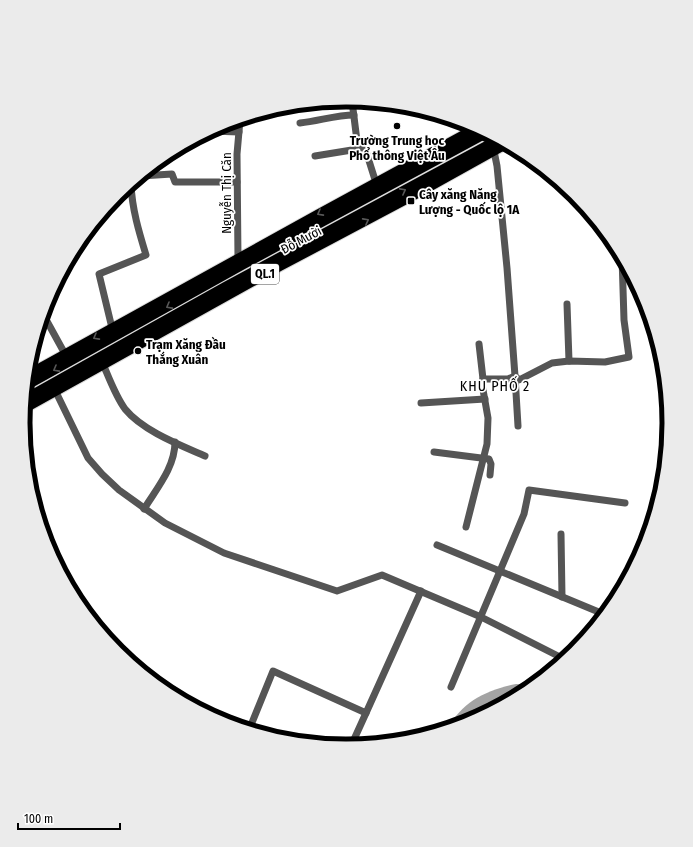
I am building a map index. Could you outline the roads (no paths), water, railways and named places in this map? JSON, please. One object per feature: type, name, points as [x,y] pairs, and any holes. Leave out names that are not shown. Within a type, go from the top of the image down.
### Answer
[{"type":"highway","name":"Đỗ Mười","points":[[33,381],[376,183],[470,132]]},
{"type":"highway","name":"Đỗ Mười","points":[[35,371],[112,328],[479,137]]},
{"type":"highway","name":"Đỗ Mười","points":[[31,404],[53,387],[232,284],[492,143]]},
{"type":"highway","name":"Đỗ Mười","points":[[32,396],[103,364],[274,269],[501,147]]},
{"type":"street","points":[[353,107],[358,149]]},
{"type":"street","points":[[300,123],[321,120],[339,115],[354,115]]},
{"type":"street","name":"Nguyễn Thị Căn","points":[[240,126],[237,182],[240,262]]},
{"type":"street","points":[[224,131],[239,132]]},
{"type":"street","points":[[314,156],[365,148],[376,183]]},
{"type":"street","points":[[494,151],[497,166],[507,268],[518,426]]},
{"type":"street","points":[[150,175],[172,174],[175,182],[237,182]]},
{"type":"street","points":[[112,328],[99,274],[146,255],[135,216],[131,192]]},
{"type":"street","points":[[515,376],[519,380],[552,363],[568,361],[605,362],[629,357],[624,320],[622,268]]},
{"type":"street","points":[[567,304],[568,361]]},
{"type":"street","points":[[47,322],[65,354]]},
{"type":"street","points":[[466,527],[487,444],[488,418],[482,384],[483,379],[479,344]]},
{"type":"street","points":[[103,364],[125,408],[137,421],[175,442],[205,456]]},
{"type":"street","points":[[483,379],[508,379],[515,376]]},
{"type":"street","points":[[53,387],[88,458],[119,490],[165,523],[224,553],[336,591],[382,575],[481,617],[560,657]]},
{"type":"street","points":[[421,403],[485,399]]},
{"type":"street","points":[[144,509],[170,466],[175,451],[175,442]]},
{"type":"street","points":[[434,452],[489,459],[491,464],[490,475]]},
{"type":"street","points":[[451,687],[524,514],[529,490],[626,503]]},
{"type":"street","points":[[561,534],[562,597]]},
{"type":"street","points":[[437,545],[501,570],[600,613]]},
{"type":"street","points":[[354,740],[421,591]]},
{"type":"street","points":[[251,725],[273,671],[366,712]]},
{"type":"place","name":"Trường Trung học Phổ thông Việt Âu","points":[[397,126]]},
{"type":"place","name":"Cây xăng Năng Lượng - Quốc lộ 1A","points":[[411,201]]},
{"type":"place","name":"Trạm Xăng Đầu Thắng Xuân","points":[[138,351]]},
{"type":"district","name":"KHU PHỐ 2","points":[[495,386]]}]
